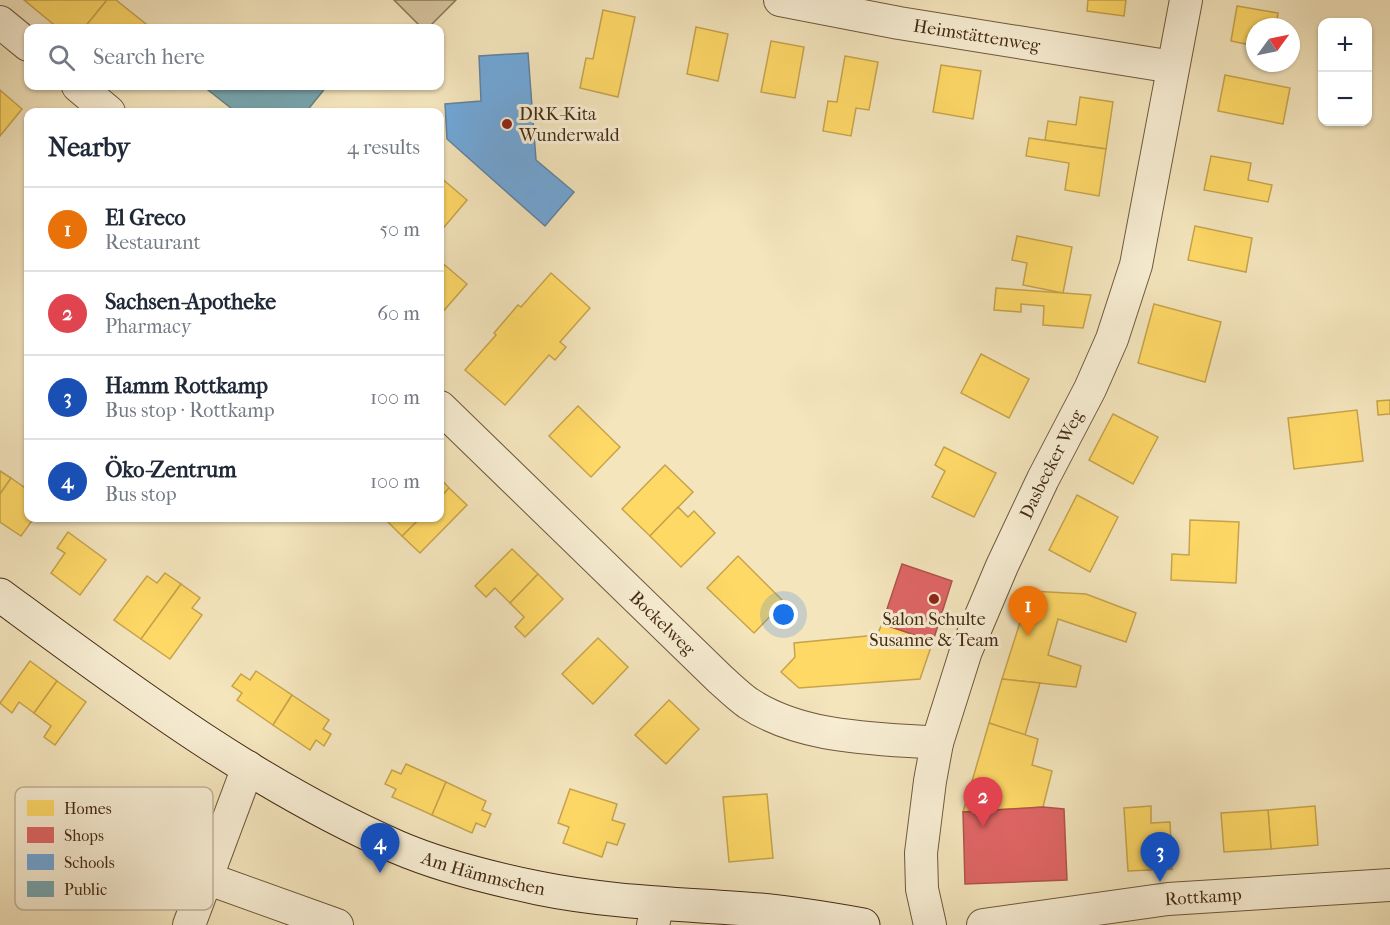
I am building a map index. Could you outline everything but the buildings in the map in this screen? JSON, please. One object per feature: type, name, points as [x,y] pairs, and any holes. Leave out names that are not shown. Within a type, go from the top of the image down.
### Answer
[{"type":"street","name":"Heimstättenweg","points":[[780,0],[899,23],[1173,67]]},
{"type":"street","name":"Dasbecker Weg","points":[[930,925],[922,889],[921,853],[937,743],[966,651],[1002,566],[1043,479],[1090,389],[1112,339],[1136,265],[1186,0]]},
{"type":"street","points":[[0,22],[24,42]]},
{"type":"street","points":[[83,90],[104,108]]},
{"type":"street","name":"Bockelweg","points":[[444,411],[720,679],[747,702],[779,720],[818,732],[937,743]]},
{"type":"street","name":"Am Hämmschen","points":[[0,595],[166,713],[248,767],[313,805],[397,847],[460,869],[655,914],[762,910],[864,925]]},
{"type":"street","points":[[213,860],[248,767]]},
{"type":"street","points":[[213,881],[337,925]]},
{"type":"street","name":"Rottkamp","points":[[982,925],[1168,900],[1390,885]]},
{"type":"street","points":[[189,925],[194,910]]},
{"type":"shaded area","points":[[394,0],[456,0],[432,24],[418,24]]},
{"type":"place","name":"DRK-Kita Wunderwald","points":[[507,124]]},
{"type":"place","name":"Salon Schulte Susanne & Team","points":[[934,599]]},
{"type":"place","name":"El Greco","points":[[1028,636]]},
{"type":"place","name":"Sachsen-Apotheke","points":[[983,827]]},
{"type":"place","name":"Öko-Zentrum","points":[[380,873]]},
{"type":"place","name":"Hamm Rottkamp","points":[[1160,882]]}]
